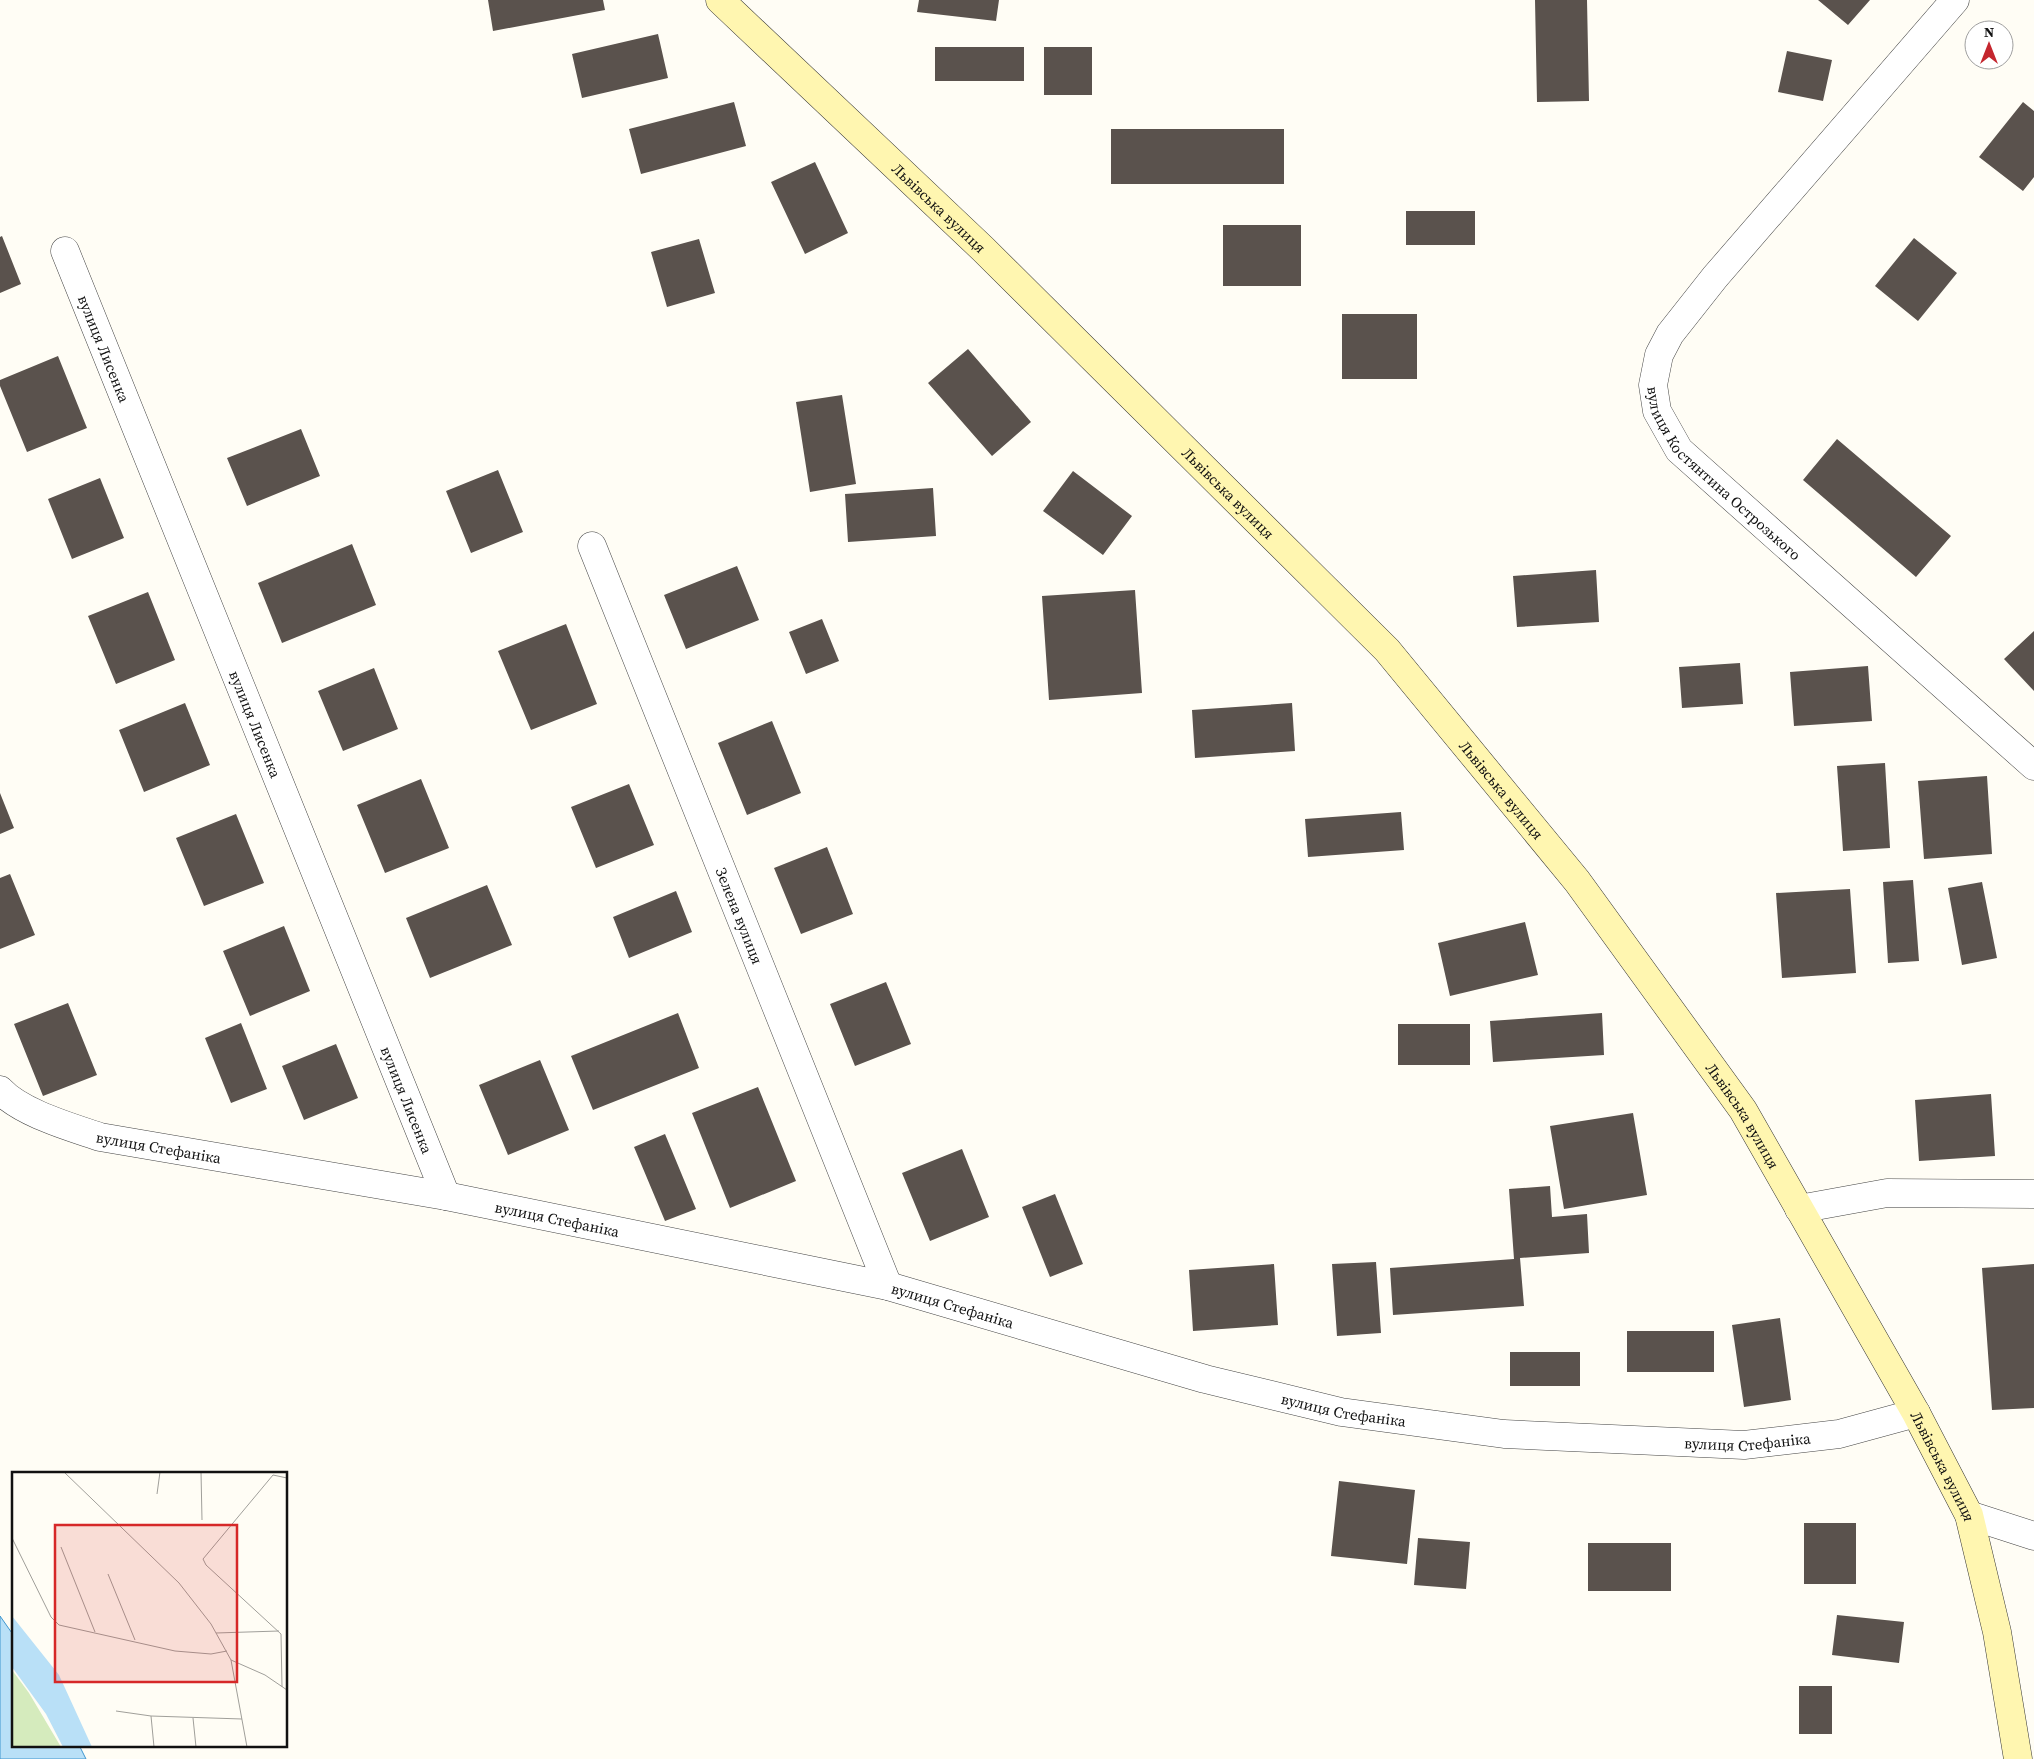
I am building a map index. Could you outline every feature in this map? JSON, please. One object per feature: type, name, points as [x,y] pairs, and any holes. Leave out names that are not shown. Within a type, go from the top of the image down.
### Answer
[{"type":"street","name":"Львівська вулиця","points":[[720,0],[983,249],[1387,650],[1576,881],[1743,1110],[1916,1413],[1969,1515],[1997,1632],[2018,1759]]},
{"type":"street","name":"вулиця Костянтина Острозького","points":[[1955,0],[1715,277],[1670,334],[1659,355],[1653,385],[1657,411],[1679,450],[2034,766]]},
{"type":"street","name":"вулиця Лисенка","points":[[65,251],[446,1196]]},
{"type":"street","name":"Зелена вулиця","points":[[592,546],[888,1286]]},
{"type":"street","name":"вулиця Стефаніка","points":[[0,1090],[6,1096],[50,1120],[100,1137],[446,1196],[888,1286],[1205,1379],[1341,1412],[1504,1434],[1744,1445],[1838,1434],[1916,1413]]},
{"type":"street","points":[[1799,1209],[1887,1193],[2034,1194]]},
{"type":"street","points":[[1969,1515],[2034,1536]]},
{"type":"water","points":[[0,1616],[12,1633],[12,1746],[80,1746],[86,1759],[0,1759]]},
{"type":"building","points":[[488,0],[603,0],[605,10],[493,31]]},
{"type":"building","points":[[919,0],[999,0],[996,21],[917,12]]},
{"type":"building","points":[[1535,0],[1587,0],[1589,101],[1537,102]]},
{"type":"building","points":[[1818,0],[1870,0],[1848,25]]},
{"type":"building","points":[[658,34],[668,78],[582,98],[572,54]]},
{"type":"building","points":[[935,47],[1024,47],[1024,81],[935,81]]},
{"type":"building","points":[[1044,47],[1092,47],[1092,95],[1044,95]]},
{"type":"building","points":[[1787,51],[1832,60],[1823,101],[1778,92]]},
{"type":"building","points":[[734,102],[746,146],[641,174],[629,129]]},
{"type":"building","points":[[2023,102],[2034,111],[2034,177],[2023,191],[1979,157]]},
{"type":"building","points":[[1111,129],[1284,129],[1284,184],[1111,184]]},
{"type":"building","points":[[815,162],[848,233],[805,254],[771,182]]},
{"type":"building","points":[[1406,211],[1475,211],[1475,245],[1406,245]]},
{"type":"building","points":[[1223,225],[1301,225],[1301,286],[1223,286]]},
{"type":"building","points":[[2,236],[21,284],[0,293],[0,237]]},
{"type":"building","points":[[1914,238],[1957,273],[1918,321],[1875,286]]},
{"type":"building","points":[[699,239],[715,293],[667,307],[651,252]]},
{"type":"building","points":[[1342,314],[1417,314],[1417,379],[1342,379]]},
{"type":"building","points":[[968,349],[1031,422],[992,456],[928,383]]},
{"type":"building","points":[[58,356],[87,428],[27,452],[0,386],[0,380]]},
{"type":"building","points":[[842,395],[856,484],[810,492],[796,402]]},
{"type":"building","points":[[301,429],[320,476],[247,506],[227,458]]},
{"type":"building","points":[[1837,439],[1951,536],[1916,577],[1803,480]]},
{"type":"building","points":[[498,470],[523,532],[471,553],[446,491]]},
{"type":"building","points":[[1073,471],[1132,516],[1103,555],[1043,511]]},
{"type":"building","points":[[100,478],[124,538],[72,559],[48,499]]},
{"type":"building","points":[[933,488],[936,536],[848,542],[845,494]]},
{"type":"building","points":[[352,544],[376,605],[282,643],[258,583]]},
{"type":"building","points":[[737,566],[759,620],[686,649],[664,595]]},
{"type":"building","points":[[1596,570],[1599,622],[1517,627],[1513,576]]},
{"type":"building","points":[[1135,590],[1142,693],[1049,700],[1042,596]]},
{"type":"building","points":[[148,592],[175,660],[116,684],[88,616]]},
{"type":"building","points":[[822,619],[839,661],[806,674],[789,632]]},
{"type":"building","points":[[566,624],[597,704],[531,730],[498,651]]},
{"type":"building","points":[[2034,631],[2034,691],[2004,659]]},
{"type":"building","points":[[1740,663],[1743,704],[1682,708],[1679,667]]},
{"type":"building","points":[[1868,666],[1872,721],[1794,726],[1790,672]]},
{"type":"building","points":[[374,668],[398,729],[343,751],[318,691]]},
{"type":"building","points":[[185,703],[210,765],[144,792],[119,730]]},
{"type":"building","points":[[1292,703],[1295,751],[1195,758],[1192,710]]},
{"type":"building","points":[[772,721],[801,793],[747,815],[718,743]]},
{"type":"building","points":[[1885,763],[1890,848],[1843,851],[1837,766]]},
{"type":"building","points":[[1987,776],[1992,854],[1924,859],[1918,781]]},
{"type":"building","points":[[421,779],[449,848],[385,873],[357,805]]},
{"type":"building","points":[[629,784],[654,845],[596,868],[571,807]]},
{"type":"building","points":[[0,793],[14,828],[0,834]]},
{"type":"building","points":[[1401,812],[1404,850],[1308,857],[1305,819]]},
{"type":"building","points":[[236,814],[264,883],[204,906],[176,838]]},
{"type":"building","points":[[827,847],[853,914],[801,934],[774,868]]},
{"type":"building","points":[[10,874],[35,935],[0,949],[0,878]]},
{"type":"building","points":[[1913,880],[1919,961],[1888,963],[1883,882]]},
{"type":"building","points":[[1982,882],[1997,958],[1962,965],[1948,888]]},
{"type":"building","points":[[487,885],[512,945],[430,978],[406,918]]},
{"type":"building","points":[[1850,889],[1856,973],[1782,978],[1776,893]]},
{"type":"building","points":[[676,891],[692,932],[629,958],[613,917]]},
{"type":"building","points":[[1525,922],[1538,975],[1450,996],[1438,943]]},
{"type":"building","points":[[284,926],[310,991],[250,1016],[223,951]]},
{"type":"building","points":[[886,982],[911,1044],[855,1066],[830,1004]]},
{"type":"building","points":[[68,1003],[97,1075],[43,1096],[14,1024]]},
{"type":"building","points":[[678,1013],[699,1068],[593,1110],[571,1056]]},
{"type":"building","points":[[1602,1013],[1604,1055],[1493,1062],[1490,1021]]},
{"type":"building","points":[[241,1023],[267,1089],[231,1103],[205,1038]]},
{"type":"building","points":[[1398,1024],[1470,1024],[1470,1065],[1398,1065]]},
{"type":"building","points":[[336,1044],[358,1098],[304,1120],[282,1066]]},
{"type":"building","points":[[540,1060],[569,1130],[508,1155],[479,1085]]},
{"type":"building","points":[[758,1087],[796,1181],[730,1208],[692,1113]]},
{"type":"building","points":[[1991,1094],[1995,1156],[1919,1161],[1915,1100]]},
{"type":"building","points":[[1633,1113],[1647,1195],[1564,1209],[1550,1126]]},
{"type":"building","points":[[665,1134],[696,1209],[665,1221],[634,1147]]},
{"type":"building","points":[[962,1149],[989,1217],[930,1241],[902,1173]]},
{"type":"building","points":[[1550,1186],[1552,1217],[1587,1214],[1589,1253],[1520,1258],[1524,1306],[1393,1315],[1390,1268],[1514,1259],[1509,1189]]},
{"type":"building","points":[[1055,1194],[1083,1264],[1050,1277],[1022,1207]]},
{"type":"building","points":[[1376,1262],[1381,1333],[1337,1336],[1332,1264]]},
{"type":"building","points":[[1274,1264],[1278,1325],[1193,1331],[1189,1270]]},
{"type":"building","points":[[2034,1264],[2034,1408],[1992,1410],[1982,1268]]},
{"type":"building","points":[[1780,1318],[1791,1400],[1744,1407],[1732,1325]]},
{"type":"building","points":[[1627,1331],[1714,1331],[1714,1372],[1627,1372]]},
{"type":"building","points":[[1510,1352],[1580,1352],[1580,1386],[1510,1386]]},
{"type":"building","points":[[1339,1481],[1415,1490],[1407,1564],[1331,1556]]},
{"type":"building","points":[[1804,1523],[1856,1523],[1856,1584],[1804,1584]]},
{"type":"building","points":[[1418,1538],[1470,1542],[1466,1589],[1414,1585]]},
{"type":"building","points":[[1588,1543],[1671,1543],[1671,1591],[1588,1591]]},
{"type":"building","points":[[1837,1615],[1904,1622],[1899,1663],[1832,1655]]},
{"type":"building","points":[[1799,1686],[1832,1686],[1832,1734],[1799,1734]]}]
